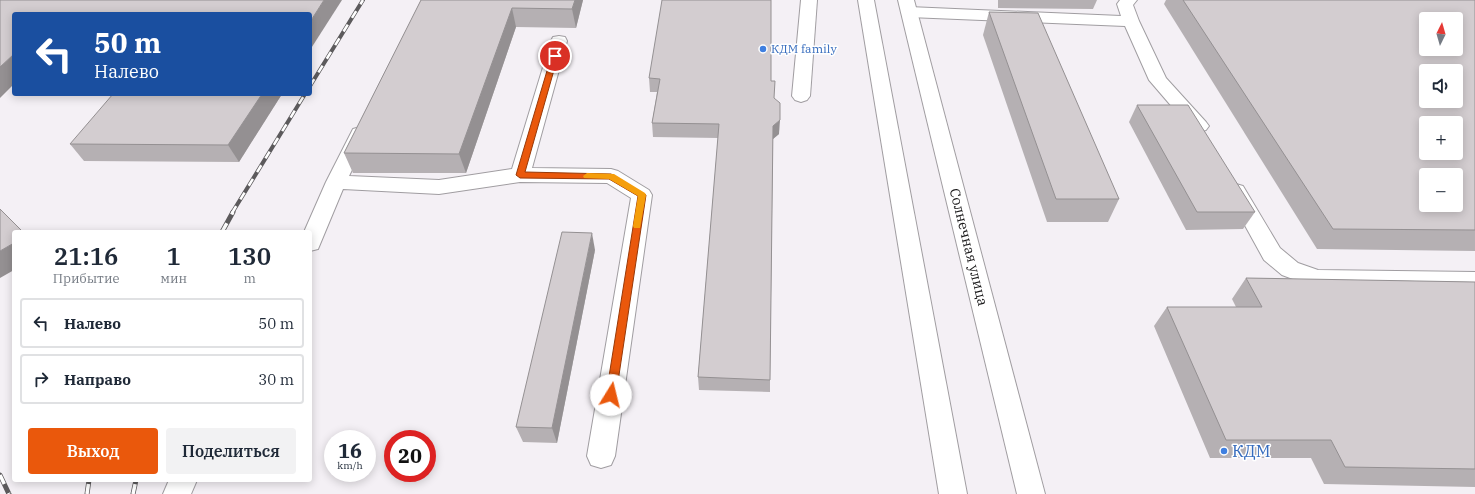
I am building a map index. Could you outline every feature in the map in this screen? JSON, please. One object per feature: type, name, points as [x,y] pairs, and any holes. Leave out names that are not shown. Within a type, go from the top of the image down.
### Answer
[{"type":"main road","points":[[801,96],[809,0]]},
{"type":"main road","points":[[866,0],[953,494]]},
{"type":"main road","points":[[1130,0],[1125,4],[1131,21],[1158,80],[1202,129],[1209,143]]},
{"type":"main road","points":[[908,6],[1131,21]]},
{"type":"main road","name":"Солнечная улица","points":[[908,6],[1031,494]]},
{"type":"main road","points":[[520,175],[559,41]]},
{"type":"main road","points":[[312,238],[336,182],[367,119]]},
{"type":"main road","points":[[336,182],[439,187],[520,175],[611,176],[642,195],[601,456]]},
{"type":"main road","points":[[1229,177],[1272,254],[1290,269],[1317,279],[1475,281]]},
{"type":"main road","points":[[177,494],[182,482]]},
{"type":"building","points":[[0,0],[324,0],[312,19],[312,12],[12,12],[12,56],[0,67]]},
{"type":"building","points":[[421,0],[575,0],[572,9],[512,8],[459,154],[344,153]]},
{"type":"building","points":[[662,0],[771,0],[771,81],[775,81],[774,98],[780,103],[780,120],[773,126],[770,380],[698,377],[719,124],[652,123],[660,79],[649,78]]},
{"type":"building","points":[[1183,0],[1475,0],[1475,230],[1333,229]]},
{"type":"building","points":[[989,12],[1038,13],[1119,199],[1056,199]]},
{"type":"building","points":[[111,96],[261,96],[228,145],[70,144]]},
{"type":"building","points":[[1137,105],[1188,105],[1255,212],[1197,212]]},
{"type":"building","points":[[0,209],[21,230],[12,230],[12,244],[0,251]]},
{"type":"building","points":[[562,232],[592,233],[552,428],[516,427]]},
{"type":"building","points":[[1246,278],[1475,282],[1475,469],[1345,467],[1331,440],[1226,440],[1167,307],[1262,307]]},
{"type":"railway","points":[[312,83],[363,0]]},
{"type":"railway","points":[[232,213],[304,96]]},
{"type":"railway","points":[[223,230],[233,212]]},
{"type":"railway","points":[[0,475],[9,494]]},
{"type":"railway","points":[[87,494],[89,482]]},
{"type":"railway","points":[[133,494],[136,482]]},
{"type":"slow traffic","points":[[587,176],[611,176],[642,195],[637,226]]},
{"type":"place","name":"КДМ family","points":[[763,49]]},
{"type":"place","name":"КДМ","points":[[1224,451]]},
{"type":"route","points":[[555,56],[520,175],[611,176],[642,195],[611,395]]}]
